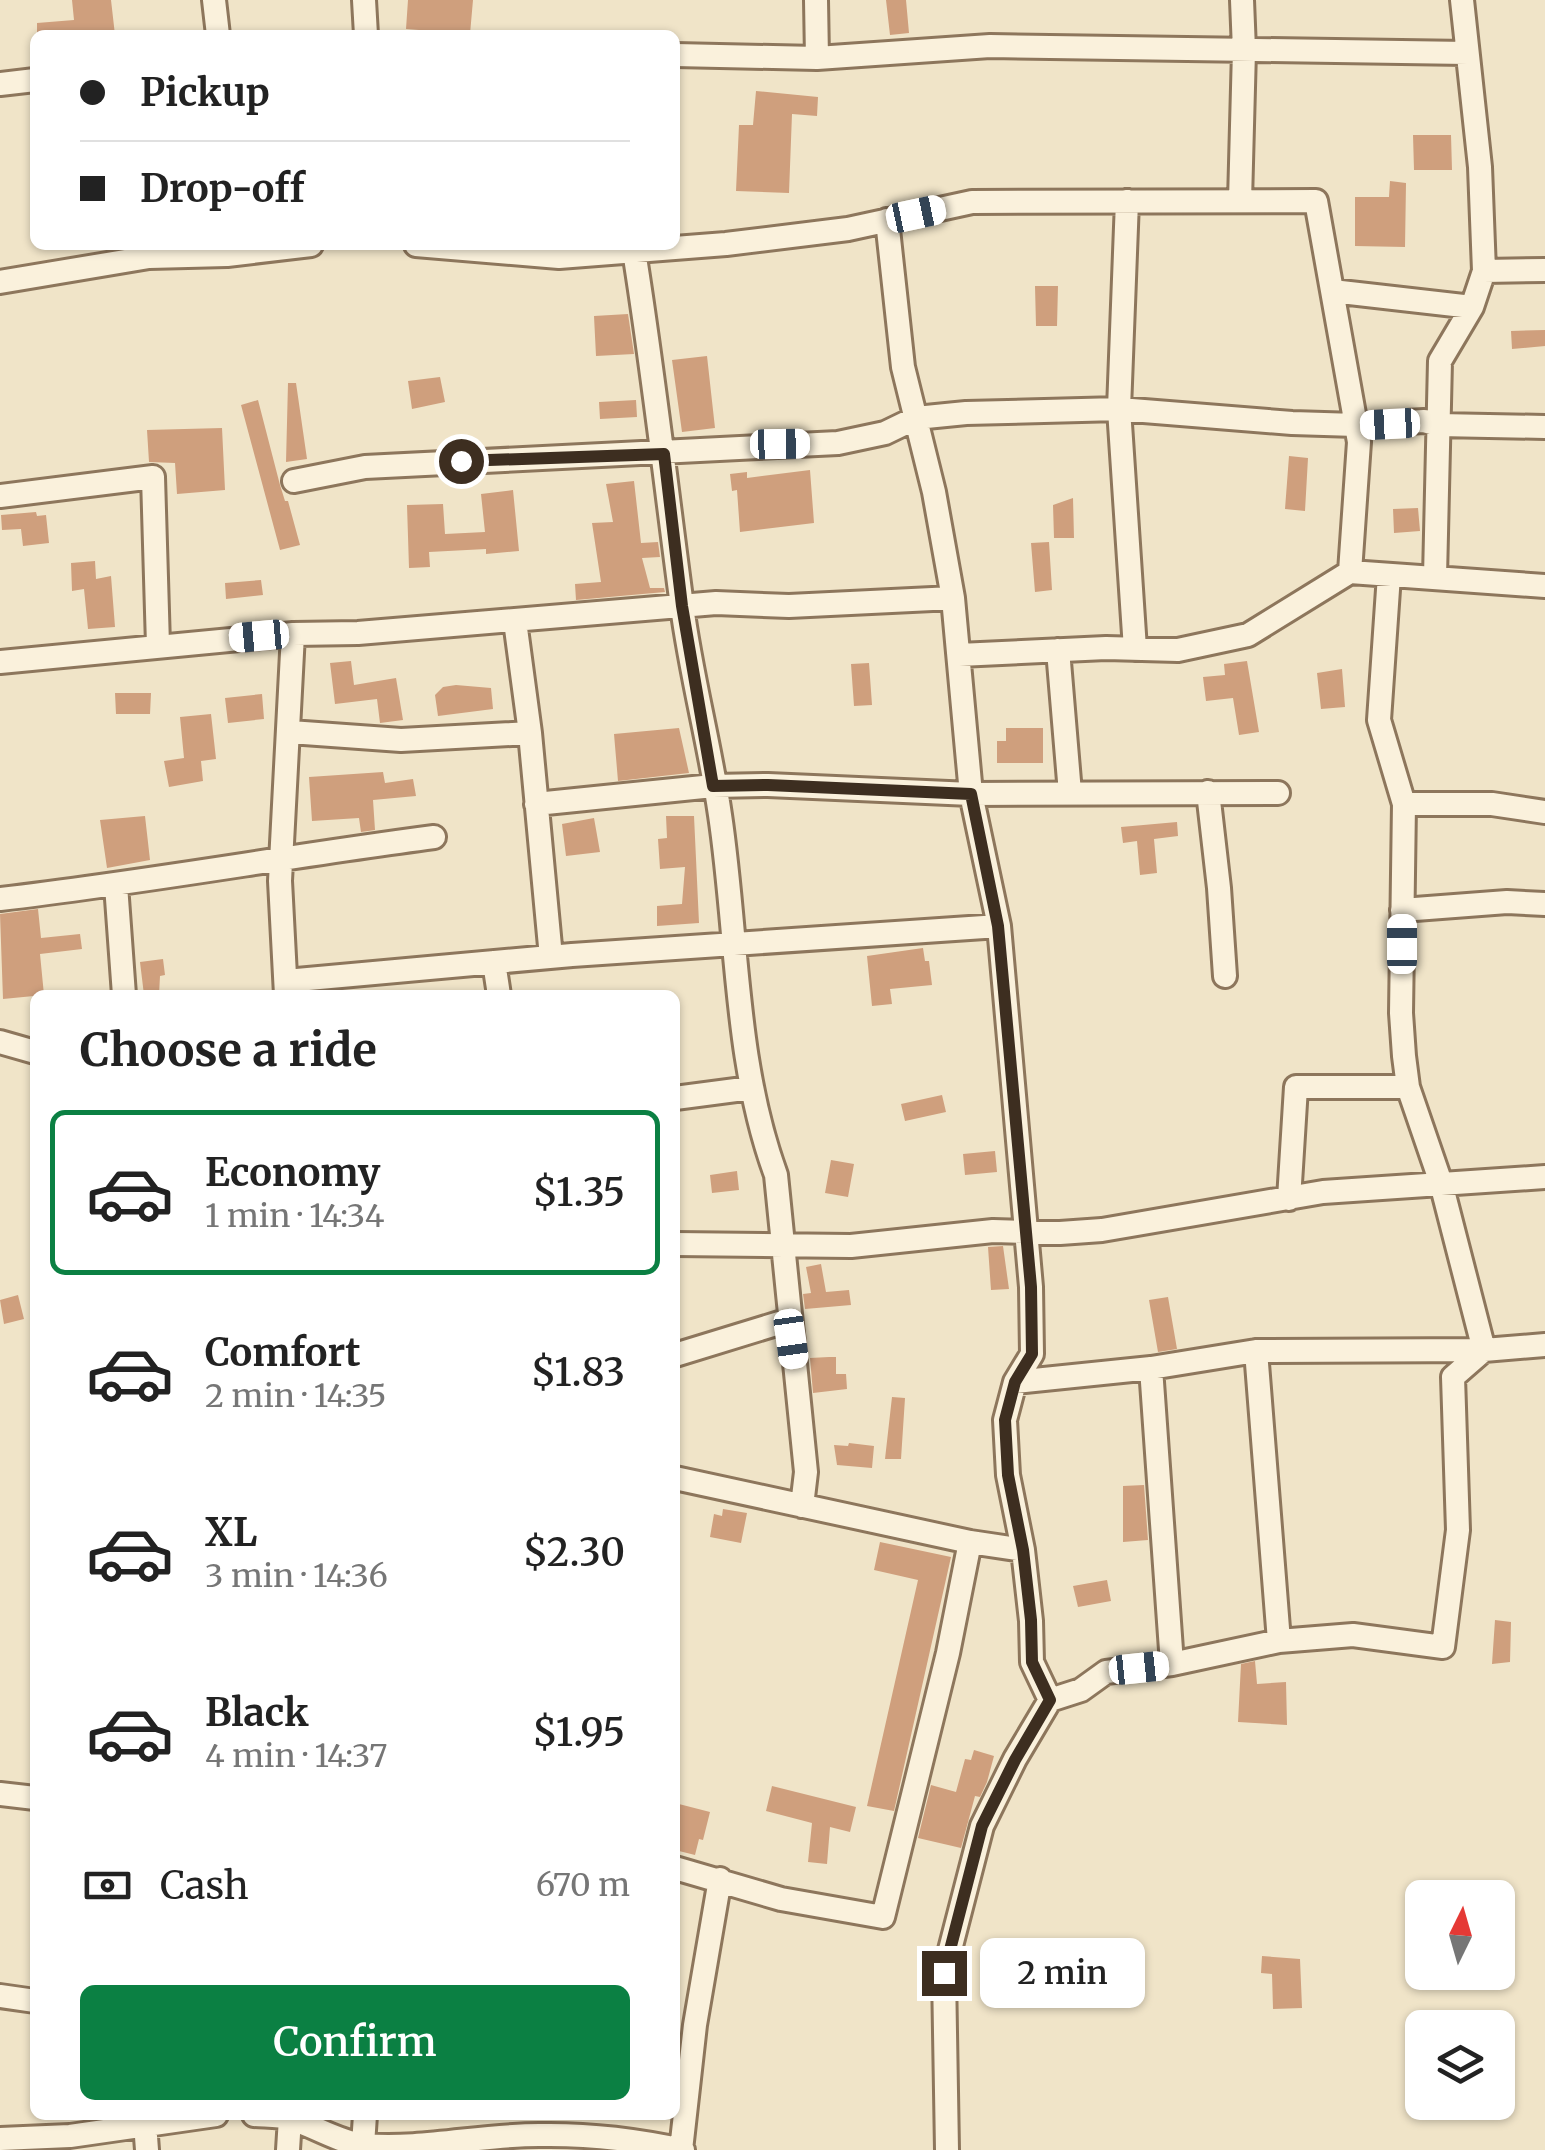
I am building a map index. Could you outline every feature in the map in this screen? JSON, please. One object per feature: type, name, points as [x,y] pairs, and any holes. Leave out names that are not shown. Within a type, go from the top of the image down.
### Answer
[{"type":"street","points":[[214,0],[217,30]]},
{"type":"street","points":[[364,0],[366,30]]},
{"type":"street","points":[[816,0],[817,58]]},
{"type":"street","points":[[1240,201],[1242,0]]},
{"type":"street","points":[[1435,576],[1440,361],[1472,307],[1484,270],[1480,167],[1462,0]]},
{"type":"street","points":[[680,56],[817,58],[990,46],[1467,53]]},
{"type":"street","points":[[0,84],[30,81]]},
{"type":"street","points":[[680,247],[848,229],[972,202],[1316,201],[1359,442],[1350,572]]},
{"type":"street","points":[[1126,202],[1119,410],[1135,649]]},
{"type":"street","points":[[887,220],[904,368],[954,598],[971,794],[998,926],[1026,1231],[1032,1354],[1015,1382],[1005,1420],[1008,1475],[1023,1550],[1032,1662],[1050,1700]]},
{"type":"street","points":[[0,282],[148,257],[226,250]]},
{"type":"street","points":[[476,250],[559,257],[646,250]]},
{"type":"street","points":[[634,251],[682,606],[720,812],[751,1088],[762,1138],[776,1175],[806,1472],[802,1506]]},
{"type":"street","points":[[1484,270],[1545,270]]},
{"type":"street","points":[[1332,292],[1472,307]]},
{"type":"street","points":[[294,481],[365,466],[664,454],[838,442],[886,433],[916,418],[966,413],[1119,410],[1356,426],[1424,421],[1439,425],[1545,427]]},
{"type":"street","points":[[0,496],[153,476],[158,645]]},
{"type":"street","points":[[958,655],[1178,650],[1248,636],[1350,572],[1545,586]]},
{"type":"street","points":[[1389,575],[1379,720],[1404,804],[1401,1012],[1408,1086],[1441,1183],[1484,1350]]},
{"type":"street","points":[[0,662],[158,645],[358,633],[716,603],[790,606],[954,598]]},
{"type":"street","points":[[514,620],[530,733],[552,956]]},
{"type":"street","points":[[293,634],[280,880],[286,988],[552,956],[998,926]]},
{"type":"street","points":[[1058,650],[1070,793]]},
{"type":"street","points":[[290,732],[401,740],[530,733]]},
{"type":"street","points":[[536,804],[713,786],[768,785],[971,794],[1278,793]]},
{"type":"street","points":[[1208,792],[1225,976]]},
{"type":"street","points":[[1404,804],[1492,804],[1545,812]]},
{"type":"street","points":[[0,898],[116,885],[283,856],[434,837]]},
{"type":"street","points":[[116,885],[124,990]]},
{"type":"street","points":[[1402,910],[1507,902],[1545,904]]},
{"type":"street","points":[[494,962],[497,990]]},
{"type":"street","points":[[0,1042],[30,1051]]},
{"type":"street","points":[[1289,1198],[1296,1088],[1408,1086]]},
{"type":"street","points":[[680,1097],[751,1088]]},
{"type":"street","points":[[680,1244],[851,1246],[915,1238],[1102,1230],[1322,1192],[1545,1177]]},
{"type":"street","points":[[680,1353],[789,1320]]},
{"type":"street","points":[[1015,1382],[1151,1368],[1256,1351],[1484,1350],[1545,1345]]},
{"type":"street","points":[[947,2150],[944,1973],[982,1826],[1050,1700],[1082,1690],[1106,1672],[1172,1664],[1279,1641],[1353,1635],[1443,1646],[1458,1530],[1452,1377],[1484,1350]]},
{"type":"street","points":[[1256,1351],[1279,1641]]},
{"type":"street","points":[[1151,1368],[1172,1664]]},
{"type":"street","points":[[680,1479],[1023,1550]]},
{"type":"street","points":[[680,1869],[781,1899],[883,1917],[948,1652],[970,1542]]},
{"type":"street","points":[[0,1794],[30,1797]]},
{"type":"street","points":[[294,2120],[322,2134],[364,2145],[418,2147],[522,2125],[682,2150],[695,2025],[720,1879]]},
{"type":"street","points":[[0,1996],[30,2000]]},
{"type":"street","points":[[1,2150],[0,2139],[70,2136],[172,2120]]},
{"type":"street","points":[[288,2150],[290,2120]]},
{"type":"street","points":[[364,2145],[365,2120]]},
{"type":"street","points":[[145,2123],[147,2150]]},
{"type":"building","points":[[72,0],[111,0],[114,30],[37,30],[37,23],[74,20]]},
{"type":"building","points":[[408,0],[473,0],[470,30],[406,29]]},
{"type":"building","points":[[886,0],[906,0],[909,33],[890,35]]},
{"type":"building","points":[[756,91],[818,97],[817,116],[792,114],[789,193],[736,191],[739,125],[753,125]]},
{"type":"building","points":[[1413,135],[1451,135],[1452,170],[1414,170]]},
{"type":"building","points":[[1390,181],[1406,183],[1405,247],[1355,246],[1355,197],[1389,197]]},
{"type":"building","points":[[1035,286],[1058,286],[1057,326],[1036,326]]},
{"type":"building","points":[[628,314],[634,354],[596,356],[594,316]]},
{"type":"building","points":[[1545,330],[1545,346],[1512,349],[1511,331]]},
{"type":"building","points":[[707,356],[715,428],[682,432],[672,360]]},
{"type":"building","points":[[440,377],[445,402],[412,409],[408,381]]},
{"type":"building","points":[[288,383],[296,383],[307,459],[286,462]]},
{"type":"building","points":[[258,400],[300,545],[280,550],[241,405]]},
{"type":"building","points":[[636,400],[637,417],[600,419],[599,402]]},
{"type":"building","points":[[222,428],[225,490],[177,494],[175,463],[149,462],[147,430]]},
{"type":"building","points":[[1289,456],[1308,458],[1305,511],[1285,509]]},
{"type":"building","points":[[810,470],[814,523],[740,532],[737,490],[732,491],[730,474],[747,472],[747,478]]},
{"type":"building","points":[[634,481],[641,543],[658,542],[660,557],[642,558],[650,588],[664,588],[665,592],[576,600],[575,584],[601,582],[592,523],[613,522],[606,484]]},
{"type":"building","points":[[513,490],[519,551],[429,552],[430,567],[409,568],[407,505],[443,504],[445,534],[485,532],[481,494]]},
{"type":"building","points":[[1073,498],[1074,538],[1054,538],[1053,505]]},
{"type":"building","points":[[1418,508],[1420,531],[1394,533],[1393,509]]},
{"type":"building","points":[[36,512],[37,516],[46,515],[49,543],[23,546],[21,529],[2,530],[1,515]]},
{"type":"building","points":[[1049,542],[1052,590],[1035,592],[1031,543]]},
{"type":"building","points":[[95,561],[96,579],[111,576],[115,627],[88,629],[84,589],[72,591],[71,563]]},
{"type":"building","points":[[261,580],[263,595],[226,599],[225,583]]},
{"type":"building","points":[[351,661],[354,685],[396,678],[403,720],[380,723],[377,699],[335,704],[330,663]]},
{"type":"building","points":[[1247,661],[1259,732],[1239,735],[1233,698],[1206,701],[1203,677],[1225,675],[1224,664]]},
{"type":"building","points":[[869,663],[872,705],[854,706],[851,664]]},
{"type":"building","points":[[1342,669],[1345,707],[1321,709],[1317,673]]},
{"type":"building","points":[[443,687],[491,688],[493,709],[438,716],[435,695]]},
{"type":"building","points":[[115,693],[151,693],[150,714],[116,714]]},
{"type":"building","points":[[262,694],[264,719],[228,723],[225,698]]},
{"type":"building","points":[[211,714],[216,759],[201,761],[203,781],[169,787],[164,761],[184,758],[180,717]]},
{"type":"building","points":[[679,728],[689,773],[618,781],[614,734]]},
{"type":"building","points":[[1006,728],[1043,728],[1043,763],[997,763],[997,741],[1006,741]]},
{"type":"building","points":[[383,772],[385,783],[413,779],[416,796],[373,800],[375,830],[361,832],[359,818],[312,821],[309,777]]},
{"type":"building","points":[[145,816],[150,860],[107,868],[100,820]]},
{"type":"building","points":[[666,816],[694,816],[699,923],[657,926],[657,906],[682,904],[685,867],[660,869],[658,839],[667,838]]},
{"type":"building","points":[[594,818],[600,852],[566,856],[562,824]]},
{"type":"building","points":[[1177,822],[1178,836],[1154,839],[1157,873],[1140,875],[1137,841],[1123,843],[1121,827]]},
{"type":"building","points":[[38,909],[41,938],[80,934],[82,949],[40,954],[44,990],[30,990],[30,996],[3,999],[0,914]]},
{"type":"building","points":[[923,948],[932,985],[890,989],[892,1004],[872,1006],[867,956]]},
{"type":"building","points":[[163,959],[165,975],[160,976],[159,990],[143,990],[140,962]]},
{"type":"building","points":[[942,1095],[946,1112],[905,1121],[901,1104]]},
{"type":"building","points":[[995,1151],[997,1172],[965,1175],[963,1154]]},
{"type":"building","points":[[831,1160],[854,1164],[848,1197],[825,1193]]},
{"type":"building","points":[[737,1171],[739,1190],[712,1193],[710,1175]]},
{"type":"building","points":[[1003,1246],[1009,1289],[991,1290],[988,1247]]},
{"type":"building","points":[[821,1264],[826,1292],[849,1290],[851,1305],[805,1309],[803,1294],[811,1293],[806,1267]]},
{"type":"building","points":[[18,1295],[24,1319],[4,1324],[0,1300]]},
{"type":"building","points":[[1168,1297],[1177,1349],[1158,1352],[1149,1300]]},
{"type":"building","points":[[836,1357],[836,1374],[846,1374],[847,1389],[813,1393],[810,1358]]},
{"type":"building","points":[[892,1397],[905,1398],[901,1459],[885,1459]]},
{"type":"building","points":[[834,1445],[874,1446],[872,1468],[837,1465]]},
{"type":"building","points":[[1144,1485],[1148,1540],[1123,1542],[1123,1486]]},
{"type":"building","points":[[723,1509],[747,1513],[741,1543],[710,1537],[714,1514],[722,1516]]},
{"type":"building","points":[[880,1542],[951,1557],[894,1811],[867,1806],[918,1580],[874,1570]]},
{"type":"building","points":[[1107,1580],[1111,1601],[1078,1607],[1073,1586]]},
{"type":"building","points":[[1495,1620],[1511,1622],[1510,1662],[1492,1664]]},
{"type":"building","points":[[1255,1661],[1257,1684],[1286,1682],[1287,1725],[1238,1722],[1241,1664]]},
{"type":"building","points":[[974,1750],[994,1756],[980,1797],[975,1796],[961,1848],[918,1838],[931,1785],[956,1792],[965,1759],[971,1760]]},
{"type":"building","points":[[772,1786],[856,1807],[850,1832],[830,1827],[827,1864],[808,1862],[812,1823],[766,1811]]},
{"type":"building","points":[[680,1804],[710,1812],[695,1855],[680,1851]]},
{"type":"building","points":[[1262,1956],[1300,1959],[1302,2008],[1273,2009],[1272,1974],[1261,1973]]},
{"type":"route","points":[[461,461],[664,454],[682,606],[713,786],[971,794],[998,926],[1031,1287],[1032,1354],[1015,1382],[1005,1420],[1008,1475],[1023,1550],[1032,1662],[1050,1700],[982,1826],[944,1973]]}]
